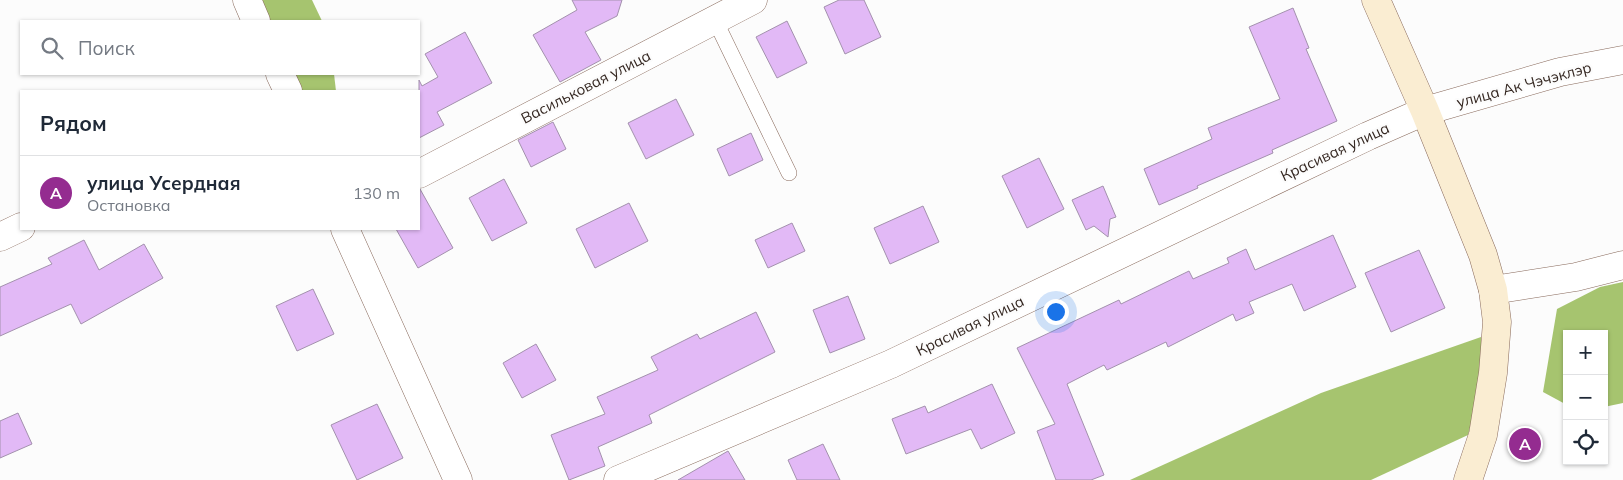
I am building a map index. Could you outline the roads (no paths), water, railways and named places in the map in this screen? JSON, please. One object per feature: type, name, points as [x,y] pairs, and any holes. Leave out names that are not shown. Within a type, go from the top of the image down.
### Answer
[{"type":"street","points":[[246,0],[256,20]]},
{"type":"street","name":"Васильковая улица","points":[[420,173],[753,0]]},
{"type":"street","points":[[1376,0],[1426,111],[1484,255],[1493,290],[1497,322],[1493,373],[1483,435],[1468,480]]},
{"type":"street","name":"улица Ак Чэчэклэр","points":[[1426,111],[1560,72],[1623,60]]},
{"type":"street","points":[[280,75],[288,90]]},
{"type":"street","name":"Красивая улица","points":[[618,480],[891,364],[1368,136],[1426,111]]},
{"type":"street","points":[[0,237],[20,228]]},
{"type":"street","points":[[348,231],[458,480]]},
{"type":"street","points":[[1493,290],[1576,277],[1623,265]]},
{"type":"lane","points":[[715,20],[789,173]]},
{"type":"place","name":"улица Усердная","points":[[1525,444]]}]
